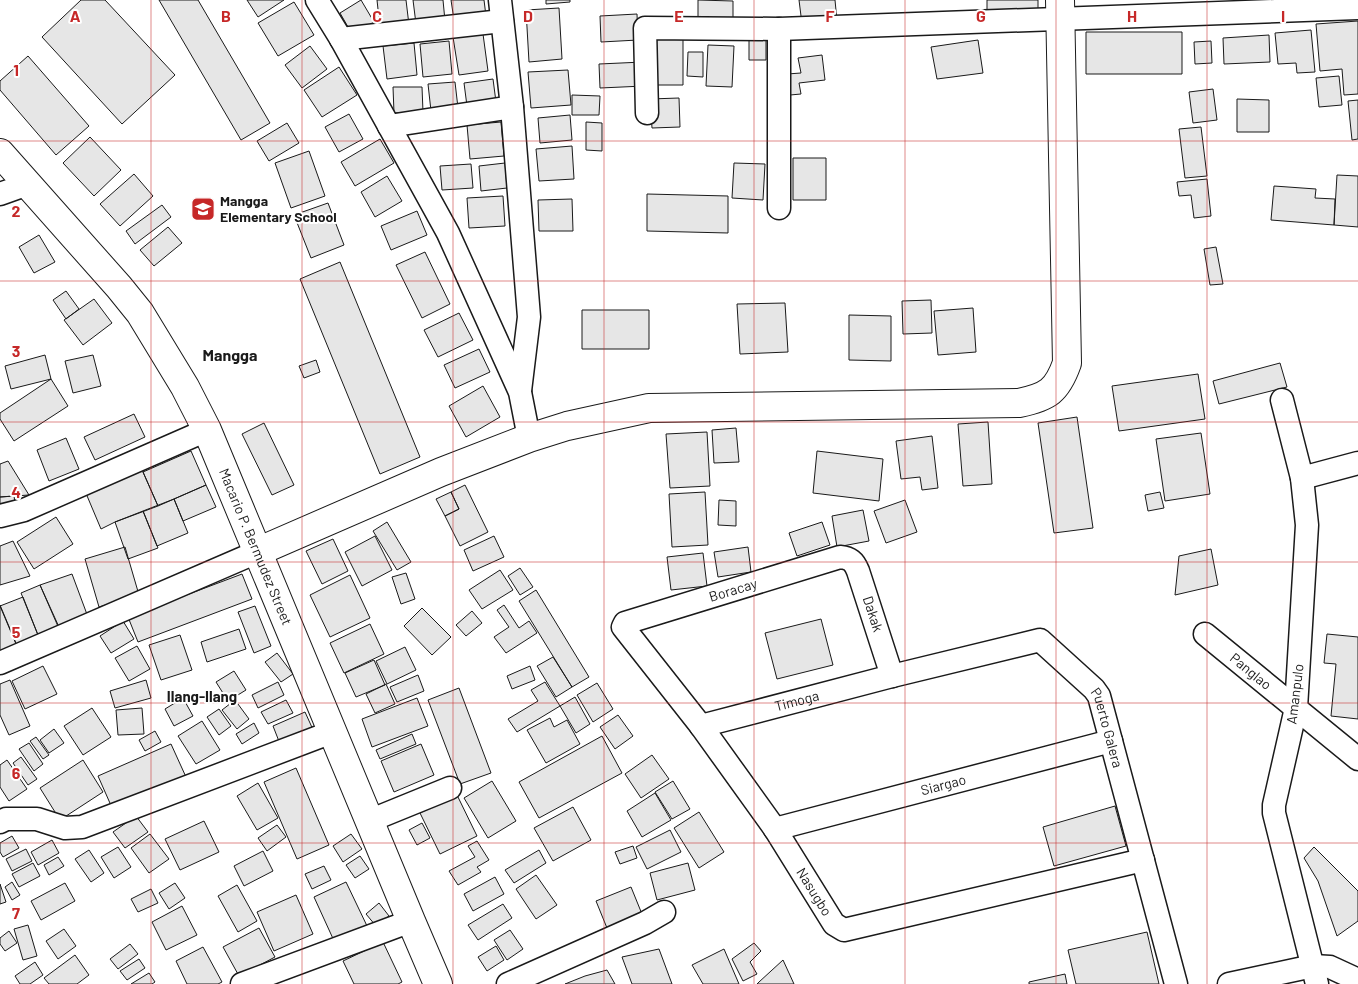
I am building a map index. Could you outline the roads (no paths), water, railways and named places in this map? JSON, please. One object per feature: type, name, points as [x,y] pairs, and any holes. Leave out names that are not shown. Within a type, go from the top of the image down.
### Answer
[{"type":"street","points":[[318,0],[448,233],[520,392],[529,438]]},
{"type":"street","points":[[647,113],[645,28],[779,29],[1060,9],[1358,8]]},
{"type":"street","points":[[0,663],[441,472],[529,438],[567,426],[650,408],[1019,403],[1038,399],[1052,391],[1062,377],[1067,362],[1060,9]]},
{"type":"street","points":[[341,39],[501,10],[512,107],[529,317],[520,392]]},
{"type":"street","points":[[779,29],[779,208]]},
{"type":"street","points":[[389,126],[512,107]]},
{"type":"street","name":"Macario P. Bermudez Street","points":[[0,153],[140,313],[185,388],[207,430],[438,984]]},
{"type":"street","points":[[0,194],[28,184]]},
{"type":"street","name":"Amanpulo","points":[[1282,400],[1302,478],[1307,525],[1296,708],[1274,804],[1274,813],[1315,975]]},
{"type":"street","points":[[0,516],[24,510],[207,430]]},
{"type":"street","points":[[1302,478],[1358,463]]},
{"type":"street","name":"Boracay","points":[[623,628],[625,623],[840,557],[847,558]]},
{"type":"street","name":"Dakak","points":[[847,558],[855,564],[858,571],[892,676]]},
{"type":"street","name":"Nasugbo","points":[[623,628],[701,726],[775,829],[834,924],[844,930],[1143,860]]},
{"type":"street","name":"Panglao","points":[[1205,634],[1358,759]]},
{"type":"street","name":"Puerto Galera","points":[[892,676],[1040,640],[1097,692],[1176,984]]},
{"type":"street","name":"Timoga","points":[[701,726],[892,676]]},
{"type":"street","points":[[0,822],[6,819],[37,819],[65,828],[82,827],[332,732]]},
{"type":"street","name":"Siargao","points":[[775,829],[1111,741]]},
{"type":"street","points":[[369,821],[450,788]]},
{"type":"street","points":[[508,984],[645,923],[664,912]]},
{"type":"street","points":[[242,984],[411,921]]},
{"type":"street","points":[[1229,984],[1315,975],[1330,967],[1358,980]]},
{"type":"place","name":"Mangga Elementary School","points":[[203,209]]},
{"type":"district","name":"Mangga","points":[[230,355]]},
{"type":"district","name":"Ilang-Ilang","points":[[202,697]]}]
